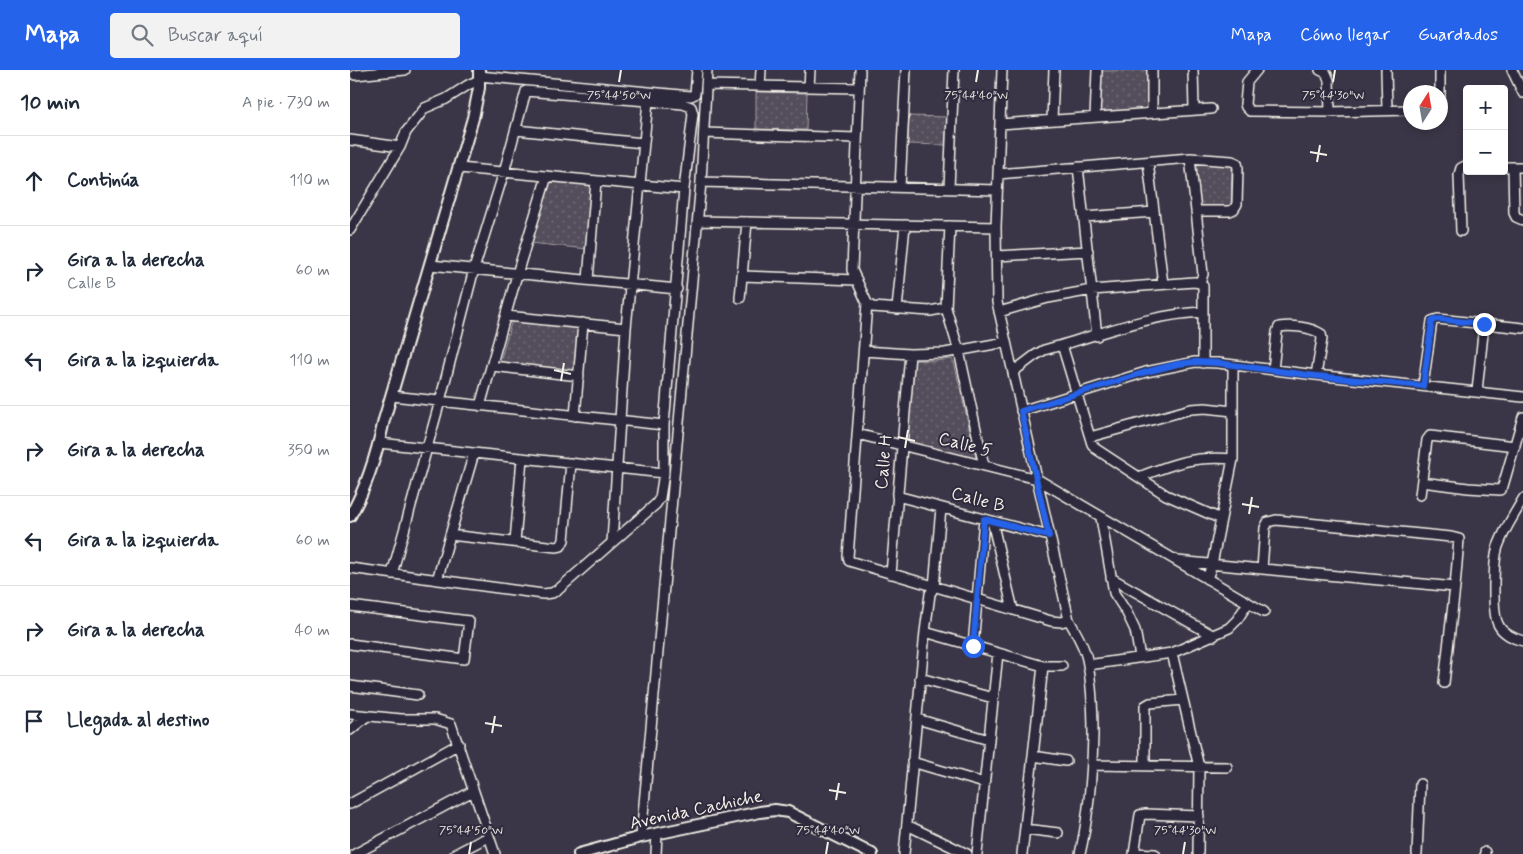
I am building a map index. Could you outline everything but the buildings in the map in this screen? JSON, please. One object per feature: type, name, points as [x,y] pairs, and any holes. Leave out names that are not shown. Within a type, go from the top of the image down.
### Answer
[{"type":"street","points":[[355,75],[405,70]]},
{"type":"street","points":[[527,80],[528,70]]},
{"type":"street","points":[[350,230],[400,147],[406,132],[425,108],[446,99],[479,76],[691,96],[695,94],[697,87],[697,70]]},
{"type":"street","points":[[641,837],[698,221],[708,70]]},
{"type":"street","points":[[760,86],[761,70]]},
{"type":"street","points":[[809,87],[810,70]]},
{"type":"street","points":[[860,70],[852,270],[867,303],[848,557],[852,563],[1012,610],[1051,621],[1061,622],[1069,620]]},
{"type":"street","points":[[900,187],[906,70]]},
{"type":"street","points":[[949,188],[954,70]]},
{"type":"street","points":[[1002,70],[996,227],[997,302],[1069,620],[1081,642],[1092,687],[1090,801],[1080,854]]},
{"type":"street","points":[[1052,120],[1054,70]]},
{"type":"street","points":[[1095,117],[1097,70]]},
{"type":"street","points":[[1152,70],[1152,113]]},
{"type":"street","points":[[1193,70],[1194,110]]},
{"type":"street","points":[[1257,70],[1247,82],[1245,104],[1250,110],[1330,112],[1403,110]]},
{"type":"street","points":[[1320,70],[1326,73],[1328,80],[1330,112]]},
{"type":"street","points":[[1386,70],[1387,110]]},
{"type":"street","points":[[1440,70],[1441,85]]},
{"type":"street","points":[[1512,70],[1523,93]]},
{"type":"street","points":[[350,516],[366,482],[379,443],[476,106],[479,76]]},
{"type":"street","points":[[706,85],[859,88]]},
{"type":"street","points":[[350,568],[392,574],[543,594],[552,593],[656,504],[660,498],[664,473],[664,425],[684,189],[693,114],[691,107],[684,104],[526,91],[504,172],[474,269],[392,574]]},
{"type":"street","points":[[612,542],[626,328],[648,101]]},
{"type":"street","points":[[1000,124],[1211,109]]},
{"type":"street","points":[[516,130],[643,143]]},
{"type":"street","points":[[704,133],[857,138]]},
{"type":"street","points":[[350,140],[400,147]]},
{"type":"street","points":[[998,174],[1190,158],[1237,163],[1237,204],[1234,209],[1230,211],[1196,211]]},
{"type":"street","points":[[1190,158],[1203,274],[1200,283]]},
{"type":"street","points":[[1148,162],[1163,284]]},
{"type":"street","points":[[1078,167],[1097,336]]},
{"type":"street","points":[[1461,231],[1459,175],[1460,168],[1463,167]]},
{"type":"street","points":[[1514,167],[1514,213],[1516,217],[1523,220]]},
{"type":"street","points":[[459,168],[684,189]]},
{"type":"street","points":[[480,406],[546,176]]},
{"type":"street","points":[[588,280],[596,181]]},
{"type":"street","points":[[701,182],[998,190]]},
{"type":"street","points":[[1084,217],[1154,212]]},
{"type":"street","points":[[698,221],[996,227]]},
{"type":"street","points":[[740,298],[748,222]]},
{"type":"street","points":[[897,308],[905,225]]},
{"type":"street","points":[[950,226],[946,308],[959,351],[984,466]]},
{"type":"street","points":[[997,256],[1088,251]]},
{"type":"street","points":[[430,265],[677,289]]},
{"type":"street","points":[[742,276],[857,280]]},
{"type":"street","points":[[999,312],[1048,298],[1092,290],[1200,283]]},
{"type":"street","points":[[1200,283],[1203,286],[1203,362]]},
{"type":"street","points":[[867,303],[872,307],[930,311],[946,308]]},
{"type":"street","points":[[1013,372],[1044,350],[1178,313],[1203,312]]},
{"type":"street","points":[[506,316],[626,328]]},
{"type":"street","points":[[1423,386],[1432,321],[1438,319],[1523,328]]},
{"type":"street","points":[[575,416],[583,323]]},
{"type":"street","points":[[1477,392],[1484,324]]},
{"type":"street","points":[[1273,370],[1279,327],[1314,330],[1321,334],[1322,339],[1316,376]]},
{"type":"street","points":[[864,351],[910,354],[959,351],[1006,342]]},
{"type":"street","points":[[1062,345],[1090,438],[1096,449],[1166,495],[1221,519]]},
{"type":"street","name":"Calle H","points":[[891,574],[910,354]]},
{"type":"street","points":[[1021,411],[1146,372],[1178,364],[1203,362],[1316,376],[1523,397]]},
{"type":"street","points":[[1207,579],[1212,564],[1233,459],[1233,365]]},
{"type":"street","points":[[492,366],[579,376]]},
{"type":"street","points":[[392,396],[664,425]]},
{"type":"street","points":[[1090,438],[1191,409],[1205,408],[1233,411]]},
{"type":"street","points":[[1422,482],[1500,490],[1503,486],[1523,417]]},
{"type":"street","name":"Calle 5","points":[[857,434],[1037,479],[1264,612]]},
{"type":"street","points":[[1420,496],[1427,440],[1430,436],[1515,446]]},
{"type":"street","points":[[379,443],[664,473]]},
{"type":"street","points":[[437,580],[474,453]]},
{"type":"street","points":[[515,542],[522,458]]},
{"type":"street","points":[[1139,477],[1193,458],[1233,459]]},
{"type":"street","points":[[450,535],[561,546],[564,540],[571,463]]},
{"type":"street","name":"Calle B","points":[[897,496],[1049,536]]},
{"type":"street","points":[[1523,499],[1498,544],[1495,556],[1494,598],[1497,623],[1503,631],[1523,641]]},
{"type":"street","points":[[904,854],[920,678],[930,594],[934,587],[941,508]]},
{"type":"street","points":[[1101,518],[1114,592],[1135,630],[1140,657]]},
{"type":"street","points":[[973,646],[988,520]]},
{"type":"street","points":[[988,520],[1012,610]]},
{"type":"street","points":[[1262,569],[1265,528],[1268,522],[1276,520],[1459,539],[1444,683]]},
{"type":"street","points":[[1175,560],[1455,587]]},
{"type":"street","points":[[1111,578],[1214,636]]},
{"type":"street","points":[[1088,665],[1172,653],[1229,628],[1237,620],[1248,602]]},
{"type":"street","points":[[350,606],[469,621],[464,659],[350,644]]},
{"type":"street","points":[[925,632],[1042,666],[1062,666]]},
{"type":"street","points":[[977,854],[998,653]]},
{"type":"street","points":[[1172,653],[1199,767],[1198,854]]},
{"type":"street","points":[[1022,854],[1042,666]]},
{"type":"street","points":[[920,678],[993,698]]},
{"type":"street","points":[[350,686],[418,695]]},
{"type":"street","points":[[1145,766],[1145,706],[1150,703],[1183,700]]},
{"type":"street","points":[[350,714],[401,719],[435,719],[451,724],[495,854]]},
{"type":"street","points":[[350,730],[367,716]]},
{"type":"street","points":[[917,719],[989,740]]},
{"type":"street","points":[[350,804],[459,744]]},
{"type":"street","points":[[1033,756],[1066,761]]},
{"type":"street","points":[[912,762],[984,783]]},
{"type":"street","points":[[1092,765],[1227,767]]},
{"type":"street","points":[[1417,854],[1420,784]]},
{"type":"street","points":[[356,854],[473,791]]},
{"type":"street","name":"Avenida Cachiche","points":[[579,854],[657,833],[775,810],[788,812],[872,854]]},
{"type":"street","points":[[1155,854],[1134,854],[1140,815],[1199,816]]},
{"type":"street","points":[[907,826],[967,854]]},
{"type":"street","points":[[1025,829],[1058,834]]},
{"type":"street","points":[[656,854],[657,833]]},
{"type":"street","points":[[455,854],[488,837]]},
{"type":"shaded area","points":[[1149,70],[1149,110],[1100,114],[1101,71]]},
{"type":"shaded area","points":[[756,92],[807,93],[806,130],[756,129]]},
{"type":"shaded area","points":[[909,116],[947,117],[945,145],[908,144]]},
{"type":"shaded area","points":[[1200,162],[1232,164],[1231,206],[1199,208],[1195,167]]},
{"type":"shaded area","points":[[547,179],[594,184],[588,249],[529,243]]},
{"type":"shaded area","points":[[512,320],[581,326],[577,373],[499,365]]},
{"type":"shaded area","points":[[952,359],[976,457],[975,461],[907,444],[911,364],[915,360],[934,361]]},
{"type":"route","points":[[973,646],[984,519],[1049,536],[1021,411],[1146,372],[1178,364],[1196,362],[1423,386],[1432,321],[1438,319],[1484,324]]}]
